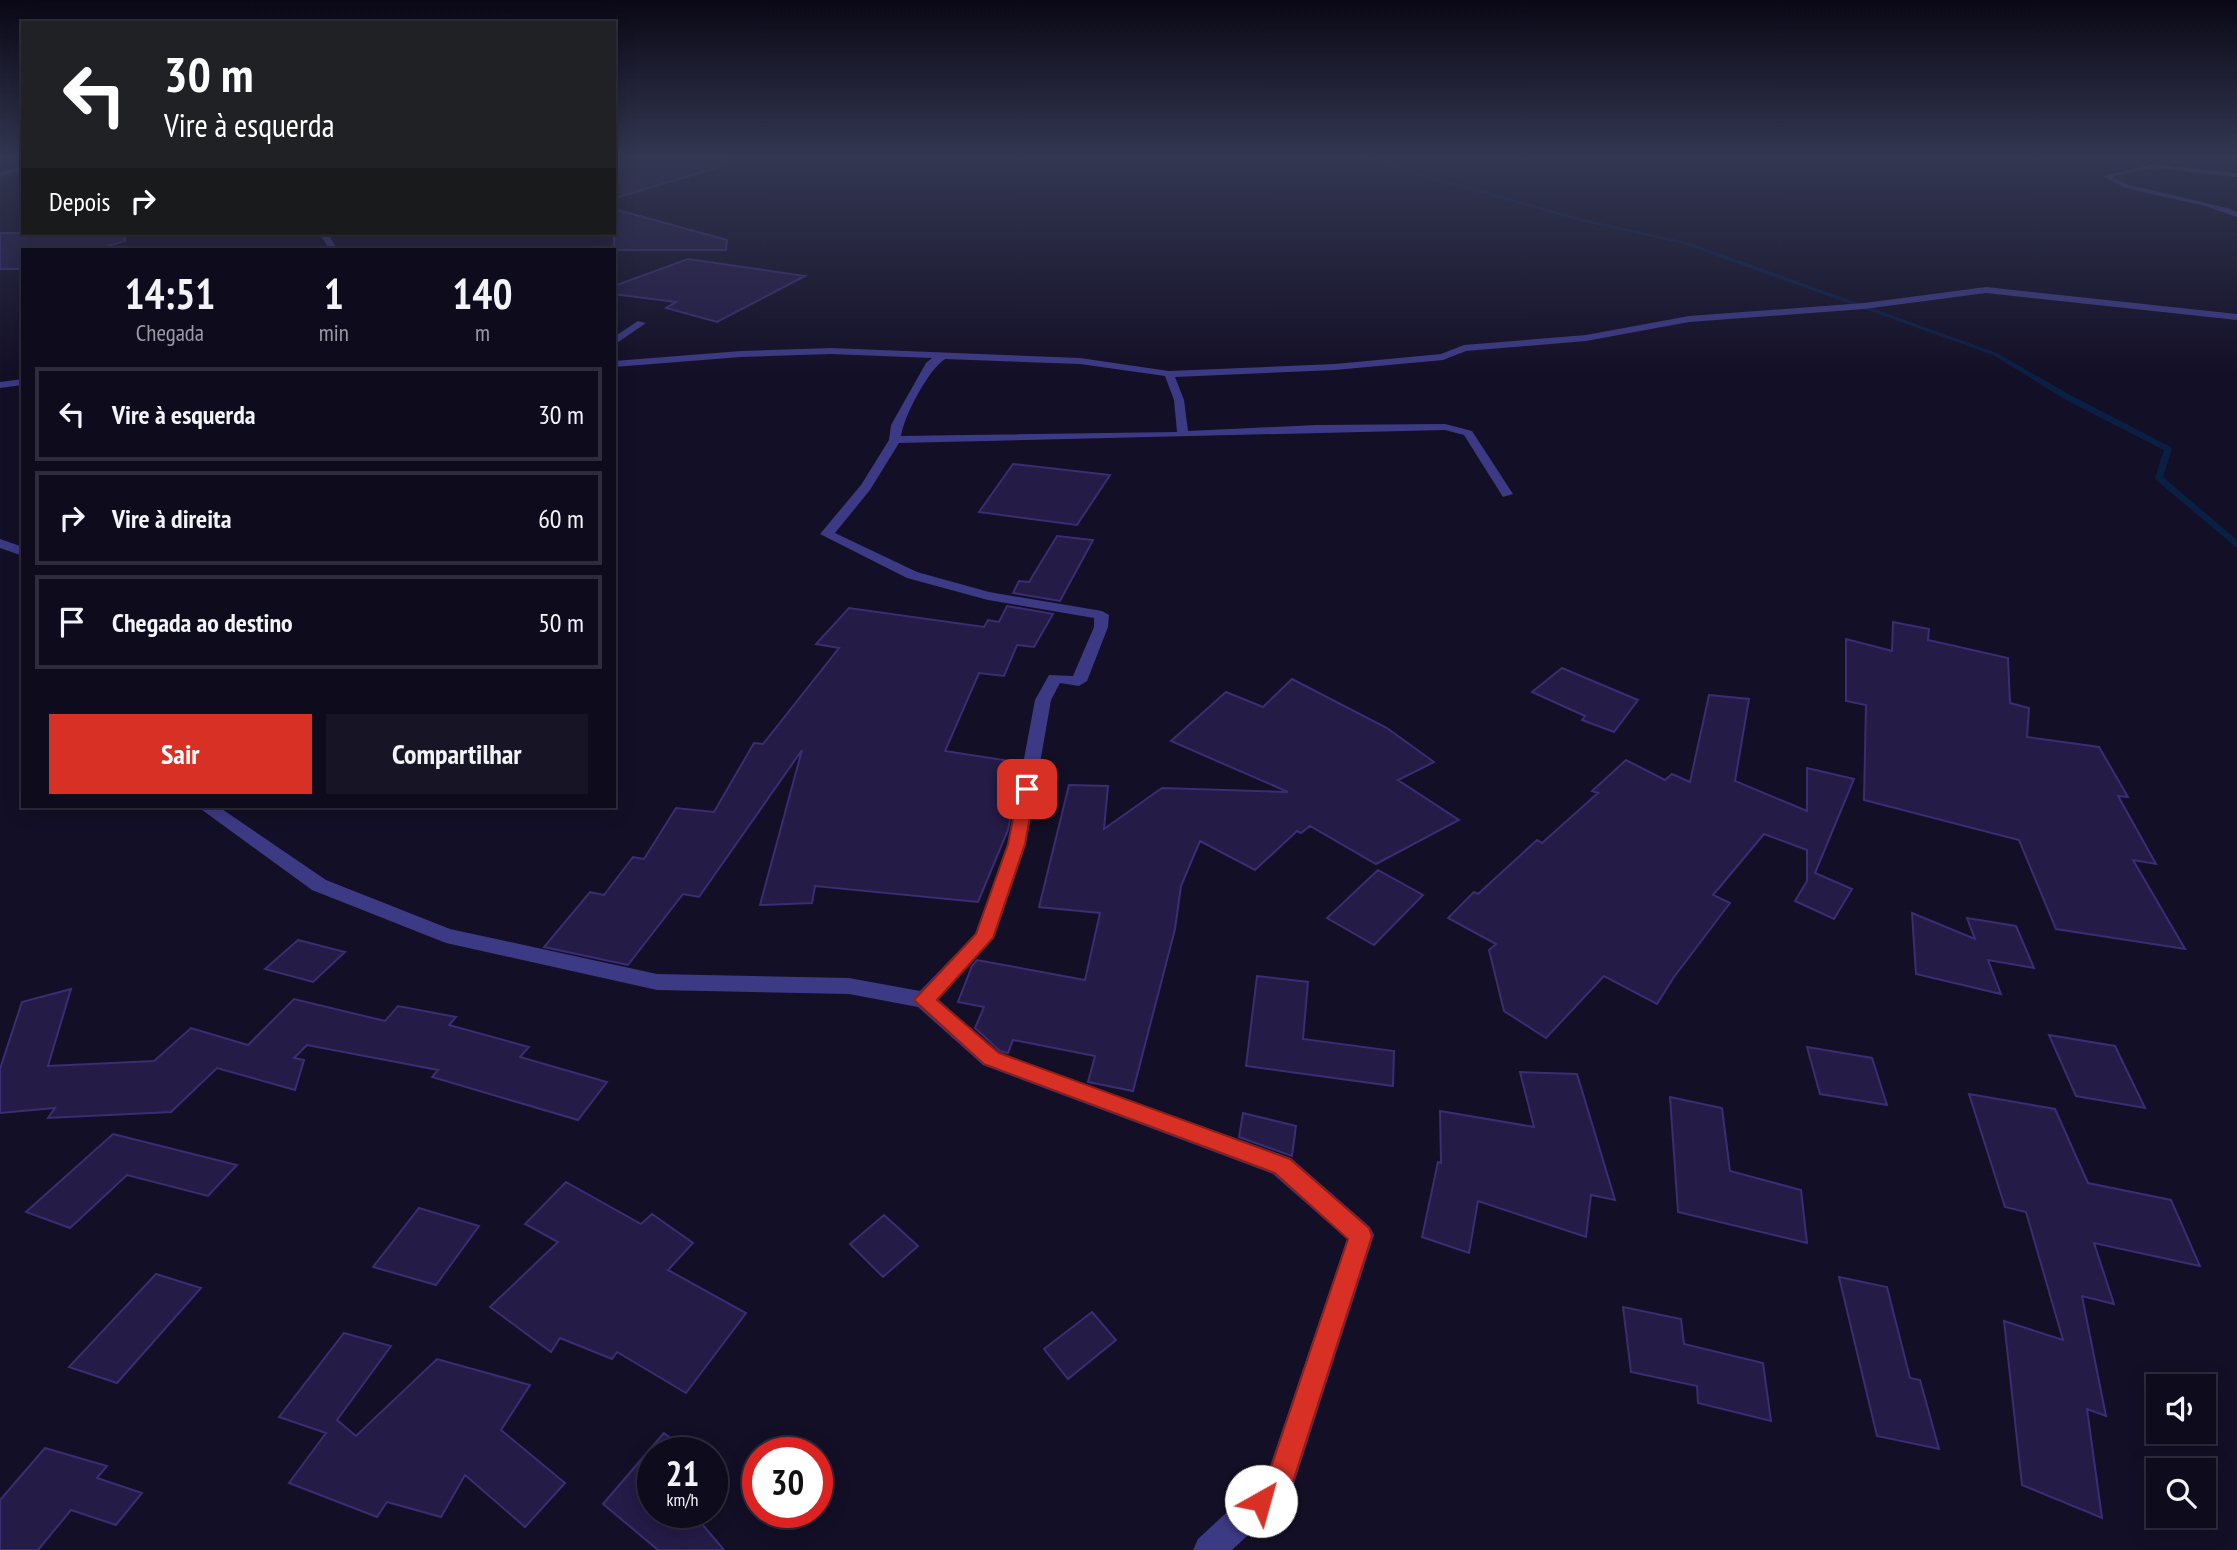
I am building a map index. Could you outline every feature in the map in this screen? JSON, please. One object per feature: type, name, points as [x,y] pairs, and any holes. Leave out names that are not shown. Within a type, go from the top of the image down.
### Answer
[{"type":"street","points":[[616,364],[741,354],[945,354],[1080,361],[1169,374],[1335,367],[1443,356],[1464,348],[1586,338],[1689,319],[1864,306],[1986,290],[2237,317]]},
{"type":"street","points":[[616,341],[641,323]]},
{"type":"street","points":[[924,1000],[984,938],[1017,844],[1043,700],[1055,678],[1079,681],[1101,627],[1102,614],[988,596],[912,575],[827,534],[866,487],[895,440],[897,425],[931,363],[945,354]]},
{"type":"street","points":[[1169,374],[1179,400],[1184,435]]},
{"type":"street","points":[[0,385],[21,382]]},
{"type":"street","points":[[895,440],[1445,427],[1468,433],[1507,494]]},
{"type":"street","points":[[0,543],[21,551]]},
{"type":"street","points":[[208,808],[318,885],[446,936],[657,982],[849,986],[924,1000],[991,1059],[1282,1166],[1361,1236],[1279,1485],[1209,1550]]},
{"type":"building","points":[[616,229],[688,229],[727,240],[726,250],[614,248]]},
{"type":"building","points":[[0,233],[124,235],[125,241],[102,248],[21,248],[21,269],[0,269]]},
{"type":"building","points":[[688,259],[805,276],[717,322],[666,308],[676,302],[616,294],[616,285]]},
{"type":"building","points":[[1013,464],[1110,475],[1077,525],[979,512]]},
{"type":"building","points":[[1057,536],[1093,540],[1060,601],[1013,593],[1019,581],[1029,582]]},
{"type":"building","points":[[1007,606],[1053,614],[1034,647],[1017,645],[1004,676],[979,673],[945,751],[1016,762],[1005,783],[1017,783],[1008,830],[978,902],[815,886],[812,903],[760,905],[802,750],[699,897],[683,894],[628,965],[544,947],[590,892],[604,895],[633,857],[644,859],[676,808],[714,812],[754,743],[763,744],[839,648],[816,644],[849,608],[984,627],[988,620],[999,622]]},
{"type":"building","points":[[1893,622],[1929,629],[1928,640],[2008,658],[2010,703],[2029,708],[2027,737],[2099,747],[2128,797],[2118,796],[2156,864],[2133,860],[2185,949],[2056,929],[2019,840],[1864,800],[1866,705],[1846,701],[1846,639],[1892,651]]},
{"type":"building","points":[[1562,668],[1638,700],[1614,732],[1582,720],[1585,716],[1532,692]]},
{"type":"building","points":[[1292,679],[1387,728],[1434,762],[1398,780],[1459,820],[1376,864],[1310,826],[1301,833],[1297,831],[1255,870],[1200,841],[1181,886],[1175,929],[1133,1091],[1088,1082],[1095,1056],[1013,1040],[1008,1053],[1000,1051],[975,1028],[984,1007],[958,1002],[977,960],[1085,980],[1100,913],[1039,907],[1069,785],[1108,786],[1104,829],[1162,788],[1288,792],[1171,741],[1226,692],[1263,707]]},
{"type":"building","points":[[1709,695],[1749,699],[1735,781],[1807,811],[1807,768],[1854,779],[1815,873],[1852,889],[1834,919],[1795,901],[1807,881],[1807,850],[1764,834],[1713,895],[1730,903],[1657,1004],[1604,976],[1546,1038],[1504,1011],[1489,950],[1496,944],[1448,918],[1474,892],[1478,894],[1537,840],[1542,843],[1598,793],[1592,791],[1626,760],[1665,780],[1672,774],[1690,782]]},
{"type":"building","points":[[1378,870],[1423,895],[1374,945],[1327,918]]},
{"type":"building","points":[[1912,913],[1975,939],[1967,918],[2016,926],[2034,968],[1988,960],[2001,994],[1916,974]]},
{"type":"building","points":[[298,940],[345,952],[313,982],[265,969]]},
{"type":"building","points":[[1257,976],[1308,982],[1303,1039],[1394,1051],[1393,1086],[1246,1066]]},
{"type":"building","points":[[71,989],[48,1066],[154,1061],[191,1028],[248,1045],[294,999],[385,1021],[398,1006],[456,1017],[449,1025],[529,1047],[520,1057],[607,1082],[578,1120],[432,1077],[438,1070],[307,1045],[294,1058],[304,1060],[295,1090],[217,1068],[171,1112],[48,1118],[55,1108],[0,1113],[0,1069],[22,1002]]},
{"type":"building","points":[[2049,1035],[2115,1046],[2145,1108],[2076,1096]]},
{"type":"building","points":[[1807,1047],[1872,1058],[1887,1105],[1820,1094]]},
{"type":"building","points":[[1520,1072],[1577,1074],[1615,1200],[1591,1195],[1586,1237],[1478,1201],[1469,1253],[1422,1237],[1438,1162],[1441,1163],[1440,1111],[1534,1127]]},
{"type":"building","points":[[1969,1094],[2055,1109],[2088,1183],[2171,1200],[2200,1266],[2094,1243],[2114,1304],[2082,1296],[2106,1416],[2087,1409],[2102,1518],[2022,1485],[2004,1321],[2063,1340],[2026,1212],[2005,1207]]},
{"type":"building","points":[[1670,1097],[1722,1108],[1730,1171],[1801,1190],[1807,1243],[1678,1212]]},
{"type":"building","points":[[1243,1113],[1296,1126],[1292,1156],[1239,1137]]},
{"type":"building","points":[[113,1134],[237,1165],[208,1196],[127,1175],[70,1228],[26,1212]]},
{"type":"building","points":[[566,1182],[641,1224],[652,1214],[693,1243],[668,1270],[746,1313],[686,1393],[617,1352],[612,1359],[560,1338],[551,1352],[490,1307],[558,1242],[525,1224]]},
{"type":"building","points":[[419,1208],[479,1226],[436,1285],[373,1267]]},
{"type":"building","points":[[884,1215],[918,1246],[883,1277],[850,1244]]},
{"type":"building","points":[[156,1274],[201,1288],[117,1383],[69,1367]]},
{"type":"building","points":[[1839,1277],[1887,1287],[1910,1378],[1920,1380],[1939,1449],[1877,1436]]},
{"type":"building","points":[[1623,1307],[1681,1319],[1684,1344],[1763,1363],[1771,1421],[1698,1403],[1697,1386],[1631,1372]]},
{"type":"building","points":[[1092,1312],[1116,1340],[1068,1379],[1044,1349]]},
{"type":"building","points":[[344,1333],[391,1346],[337,1420],[356,1436],[437,1359],[530,1385],[501,1430],[565,1483],[525,1527],[465,1475],[441,1517],[387,1502],[377,1517],[289,1483],[326,1433],[279,1417]]},
{"type":"building","points":[[45,1448],[107,1466],[97,1478],[142,1493],[116,1525],[71,1510],[38,1550],[0,1550],[0,1500]]},
{"type":"building","points":[[637,1464],[637,1528],[705,1528],[724,1550],[658,1550],[603,1504]]},
{"type":"waterway","points":[[1624,229],[1685,243],[1995,354],[2069,398],[2168,449],[2159,478],[2237,545]]},
{"type":"route","points":[[1027,789],[1017,844],[984,938],[924,1000],[991,1059],[1282,1166],[1361,1236],[1329,1340],[1279,1485],[1261,1501]]}]
